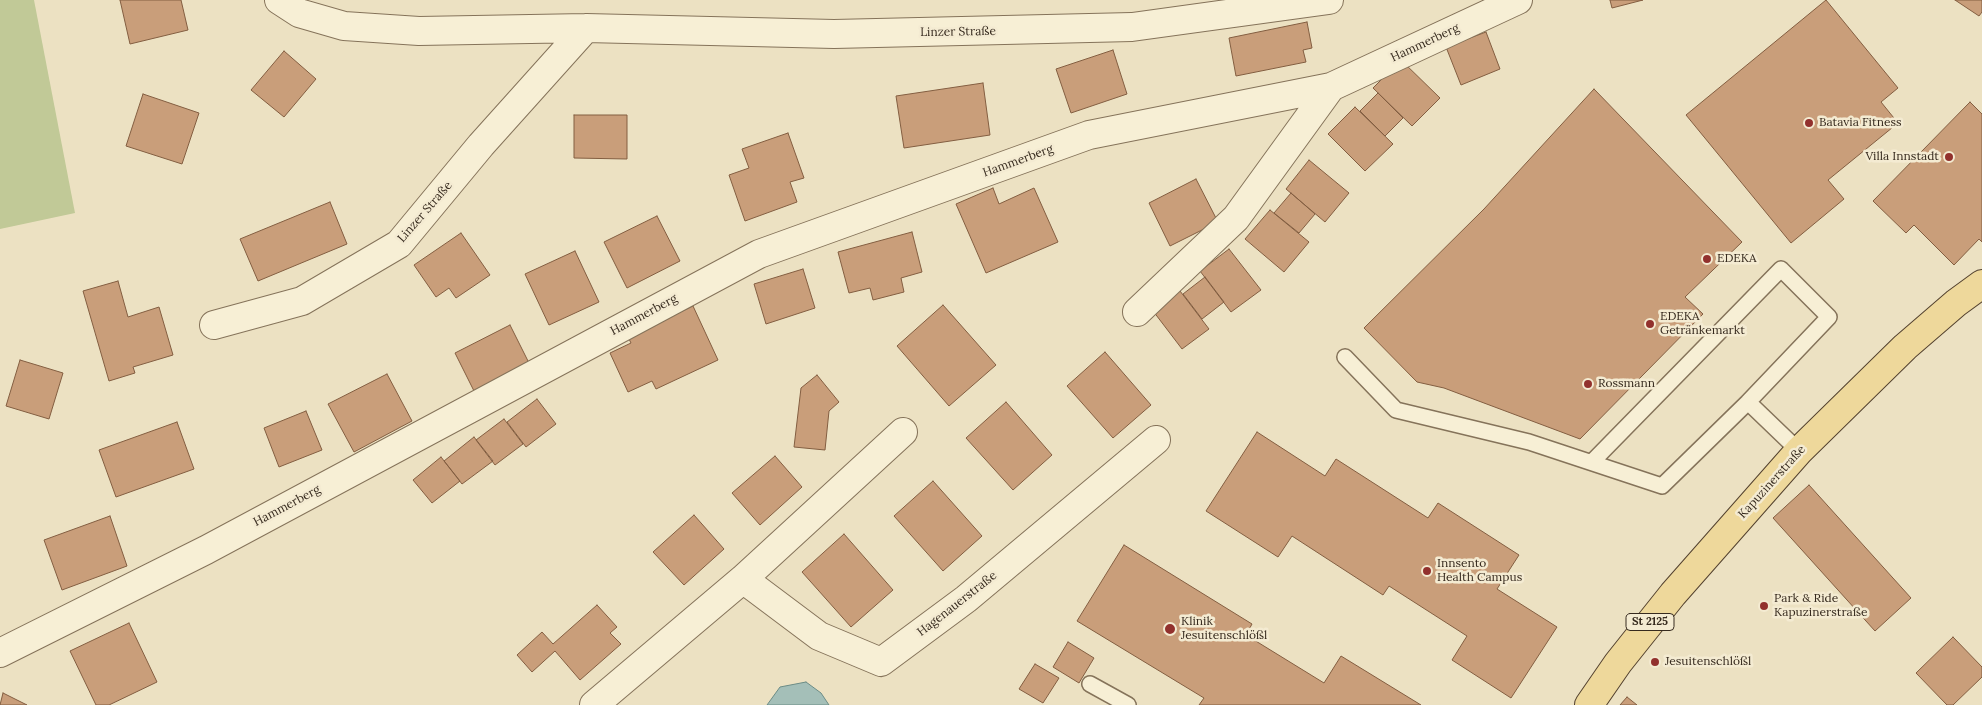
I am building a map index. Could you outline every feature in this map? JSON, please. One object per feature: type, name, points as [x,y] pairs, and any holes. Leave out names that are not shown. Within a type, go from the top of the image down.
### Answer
[{"type":"main road","name":"Kapuzinerstraße","points":[[1589,705],[1673,594],[1799,451],[1905,347],[1956,303],[1982,284]]},
{"type":"street","name":"Linzer Straße","points":[[279,0],[299,13],[344,26],[419,31],[586,28],[834,34],[1132,27],[1328,0]]},
{"type":"street","name":"Hammerberg","points":[[0,653],[206,550],[759,254],[1089,135],[1331,87],[1518,0]]},
{"type":"street","name":"Linzer Straße","points":[[214,325],[302,301],[399,244],[482,145],[586,28]]},
{"type":"street","name":"Hammerberg","points":[[1136,312],[1236,218],[1331,87]]},
{"type":"street","points":[[594,705],[743,579],[903,432]]},
{"type":"street","name":"Hagenauerstraße","points":[[743,579],[819,636],[881,662],[966,599],[1156,440]]},
{"type":"lane","points":[[1345,358],[1396,410],[1529,442],[1662,486],[1748,402],[1829,317],[1781,270],[1592,462]]},
{"type":"lane","points":[[1748,402],[1799,451]]},
{"type":"lane","points":[[1090,684],[1128,705]]},
{"type":"green space","points":[[0,0],[34,0],[75,213],[0,229]]},
{"type":"water","points":[[806,682],[821,693],[829,705],[767,705],[780,687]]},
{"type":"building","points":[[120,0],[181,0],[188,30],[130,44]]},
{"type":"building","points":[[1610,0],[1643,0],[1612,8]]},
{"type":"building","points":[[1826,0],[1898,88],[1881,102],[1898,123],[1828,180],[1844,199],[1791,243],[1686,115]]},
{"type":"building","points":[[1955,0],[1982,0],[1982,12],[1979,16]]},
{"type":"building","points":[[1307,22],[1312,48],[1303,50],[1306,62],[1236,76],[1229,38]]},
{"type":"building","points":[[1486,32],[1500,69],[1461,85],[1446,47]]},
{"type":"building","points":[[1113,50],[1127,94],[1071,113],[1056,69]]},
{"type":"building","points":[[284,51],[316,79],[284,117],[251,90]]},
{"type":"building","points":[[1401,60],[1440,98],[1412,126],[1373,88]]},
{"type":"building","points":[[983,83],[990,135],[904,148],[896,96]]},
{"type":"building","points":[[1594,89],[1742,242],[1685,297],[1703,314],[1580,439],[1444,388],[1417,382],[1364,328],[1484,209]]},
{"type":"building","points":[[1378,93],[1403,118],[1385,136],[1360,111]]},
{"type":"building","points":[[143,94],[199,113],[182,164],[126,146]]},
{"type":"building","name":"Villa Innstadt","points":[[1970,102],[1982,114],[1982,242],[1979,239],[1954,265],[1914,225],[1906,233],[1873,201]]},
{"type":"building","points":[[1355,107],[1393,144],[1365,171],[1328,134]]},
{"type":"building","points":[[574,115],[627,115],[627,159],[574,158]]},
{"type":"building","points":[[788,133],[804,178],[790,182],[797,202],[745,221],[729,175],[749,168],[742,149]]},
{"type":"building","points":[[1309,160],[1349,193],[1325,222],[1286,189]]},
{"type":"building","points":[[1196,179],[1218,222],[1170,246],[1149,203]]},
{"type":"building","points":[[993,188],[999,204],[1034,188],[1058,242],[986,273],[956,204]]},
{"type":"building","points":[[1291,193],[1315,214],[1299,233],[1274,213]]},
{"type":"building","points":[[330,202],[347,244],[258,281],[240,239]]},
{"type":"building","points":[[1270,210],[1309,242],[1284,272],[1245,239]]},
{"type":"building","points":[[657,216],[680,261],[627,288],[604,242]]},
{"type":"building","points":[[912,232],[922,272],[901,278],[904,292],[873,300],[870,288],[849,293],[838,252]]},
{"type":"building","points":[[461,233],[490,275],[456,298],[449,288],[436,297],[414,265]]},
{"type":"building","points":[[1229,249],[1261,290],[1231,312],[1200,271]]},
{"type":"building","points":[[575,251],[599,302],[549,325],[525,274]]},
{"type":"building","points":[[803,269],[815,308],[766,324],[754,284]]},
{"type":"building","points":[[1205,277],[1224,302],[1202,319],[1183,294]]},
{"type":"building","points":[[118,281],[128,317],[159,307],[173,355],[133,367],[135,373],[109,381],[83,291]]},
{"type":"building","points":[[1177,287],[1209,329],[1182,349],[1150,307]]},
{"type":"building","points":[[943,305],[996,365],[949,406],[897,346]]},
{"type":"building","points":[[693,306],[718,360],[656,389],[652,381],[628,392],[610,353],[631,343],[628,337]]},
{"type":"building","points":[[510,325],[530,365],[475,393],[455,353]]},
{"type":"building","points":[[1105,352],[1151,405],[1113,438],[1067,386]]},
{"type":"building","points":[[20,360],[63,373],[49,419],[6,406]]},
{"type":"building","points":[[387,374],[412,421],[354,452],[328,404]]},
{"type":"building","points":[[817,375],[839,402],[829,411],[825,450],[794,447],[801,388]]},
{"type":"building","points":[[537,399],[556,424],[526,447],[507,422]]},
{"type":"building","points":[[1006,402],[1052,455],[1013,490],[966,438]]},
{"type":"building","points":[[306,411],[322,450],[279,467],[264,428]]},
{"type":"building","points":[[504,419],[523,444],[495,465],[476,440]]},
{"type":"building","points":[[177,422],[194,469],[116,497],[99,450]]},
{"type":"building","name":"Innsento Health Campus","points":[[1257,432],[1325,476],[1336,459],[1428,518],[1438,503],[1519,555],[1497,589],[1557,627],[1511,698],[1452,660],[1467,636],[1389,586],[1383,595],[1292,536],[1278,557],[1206,511]]},
{"type":"building","points":[[474,437],[493,461],[462,484],[444,461]]},
{"type":"building","points":[[775,456],[802,487],[760,525],[732,493]]},
{"type":"building","points":[[441,457],[460,481],[432,503],[413,480]]},
{"type":"building","points":[[933,481],[982,536],[943,571],[894,516]]},
{"type":"building","points":[[1809,485],[1911,598],[1875,631],[1773,518]]},
{"type":"building","points":[[694,515],[724,549],[684,585],[653,552]]},
{"type":"building","points":[[110,516],[127,566],[62,590],[44,540]]},
{"type":"building","points":[[844,534],[893,590],[851,627],[802,572]]},
{"type":"building","name":"Klinik Jesuitenschlößl","points":[[1124,545],[1252,624],[1246,635],[1324,683],[1341,656],[1421,705],[1199,705],[1204,698],[1077,621]]},
{"type":"building","points":[[597,605],[617,627],[610,633],[621,644],[580,680],[555,651],[532,672],[517,655],[542,632],[553,644]]},
{"type":"building","points":[[129,623],[157,682],[109,705],[96,705],[70,651]]},
{"type":"building","points":[[1953,637],[1982,667],[1982,677],[1953,705],[1947,705],[1916,673]]},
{"type":"building","points":[[1068,642],[1094,658],[1079,683],[1053,667]]},
{"type":"building","points":[[1035,664],[1059,678],[1043,703],[1019,689]]},
{"type":"building","points":[[3,693],[27,705],[0,705]]},
{"type":"building","points":[[1627,697],[1637,705],[1620,705]]},
{"type":"place","name":"Batavia Fitness","points":[[1809,123]]},
{"type":"place","name":"Villa Innstadt","points":[[1949,157]]},
{"type":"place","name":"EDEKA","points":[[1707,259]]},
{"type":"place","name":"EDEKA Getränkemarkt","points":[[1650,324]]},
{"type":"place","name":"Rossmann","points":[[1588,384]]},
{"type":"place","name":"Innsento Health Campus","points":[[1427,571]]},
{"type":"place","name":"Park & Ride Kapuzinerstraße","points":[[1764,606]]},
{"type":"place","name":"Klinik Jesuitenschlößl","points":[[1170,629]]},
{"type":"place","name":"Jesuitenschlößl","points":[[1655,662]]}]
